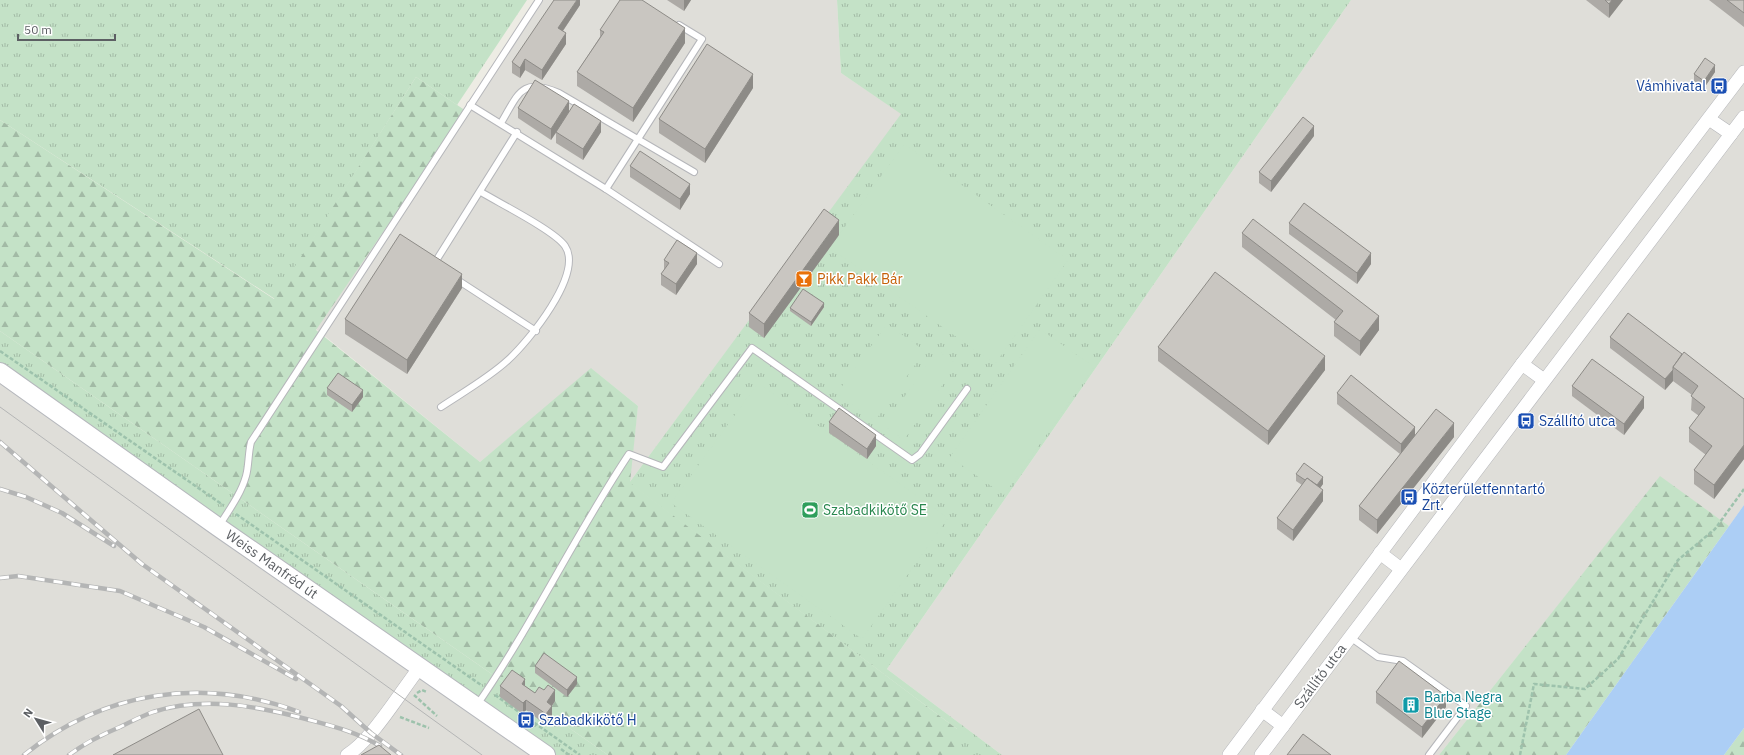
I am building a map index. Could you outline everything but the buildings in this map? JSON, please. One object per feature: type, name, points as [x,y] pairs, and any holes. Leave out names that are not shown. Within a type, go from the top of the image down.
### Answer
[{"type":"main road","name":"Weiss Manfréd út","points":[[0,372],[218,527],[546,755]]},
{"type":"street","name":"Szállító utca","points":[[1229,755],[1522,364],[1744,72]]},
{"type":"street","name":"Szállító utca","points":[[1261,755],[1744,116]]},
{"type":"street","points":[[1709,119],[1731,134]]},
{"type":"street","points":[[1522,364],[1544,380]]},
{"type":"street","points":[[1380,553],[1401,569]]},
{"type":"street","points":[[347,755],[356,750],[367,738],[420,667]]},
{"type":"street","points":[[1262,710],[1283,726]]},
{"type":"lane","points":[[218,527],[230,510],[247,474],[248,454],[251,442],[539,0]]},
{"type":"lane","points":[[606,189],[702,39],[671,20]]},
{"type":"lane","points":[[501,122],[519,94],[526,87],[534,85],[544,86],[638,138],[694,172]]},
{"type":"lane","points":[[470,105],[517,132],[719,264]]},
{"type":"lane","points":[[440,268],[433,264],[481,192],[517,132]]},
{"type":"lane","points":[[441,407],[508,361],[536,331],[565,282],[569,263],[566,247],[553,235],[481,192]]},
{"type":"lane","points":[[453,277],[536,331]]},
{"type":"lane","points":[[476,706],[488,690],[601,496],[630,454],[663,467],[752,348],[912,460],[920,454],[967,389]]},
{"type":"lane","points":[[1350,636],[1378,658],[1403,661],[1466,706],[1429,755]]},
{"type":"path","points":[[0,351],[455,665],[580,755]]},
{"type":"path","points":[[1520,755],[1534,684],[1585,689],[1618,659],[1678,560],[1715,529],[1744,489]]},
{"type":"path","points":[[409,700],[413,695],[422,690],[433,694],[455,665]]},
{"type":"path","points":[[413,695],[437,716]]},
{"type":"path","points":[[401,711],[398,716],[429,728]]},
{"type":"shaded area","points":[[539,0],[837,0],[841,73],[902,114],[629,483],[638,406],[592,369],[480,462],[316,329]]},
{"type":"shaded area","points":[[1351,0],[1744,0],[1744,505],[1729,526],[1660,477],[1439,755],[1002,755],[887,669]]},
{"type":"shaded area","points":[[0,372],[546,755],[0,755]]},
{"type":"green space","points":[[0,0],[527,0],[457,105],[416,77],[275,299],[0,120]]},
{"type":"green space","points":[[837,0],[1351,0],[887,669],[1002,755],[957,755],[957,729],[629,483],[901,114],[841,73]]},
{"type":"green space","points":[[416,77],[466,111],[316,330],[480,462],[591,368],[638,406],[630,483],[957,729],[957,755],[608,755],[0,331],[0,120],[274,299]]},
{"type":"green space","points":[[904,144],[1068,260],[995,364],[830,248]]},
{"type":"green space","points":[[887,324],[925,351],[875,421],[837,393]]},
{"type":"green space","points":[[1040,329],[1094,367],[1004,495],[950,457]]},
{"type":"green space","points":[[0,331],[608,755],[546,755],[0,372]]},
{"type":"green space","points":[[937,350],[957,364],[904,440],[884,426]]},
{"type":"green space","name":"Szabadkikötő SE","points":[[758,383],[948,518],[862,639],[671,503]]},
{"type":"green space","points":[[1660,476],[1729,526],[1566,755],[1439,755]]},
{"type":"green space","points":[[1744,728],[1744,755],[1724,755]]},
{"type":"water","points":[[1744,505],[1744,728],[1724,755],[1566,755]]},
{"type":"tram line","points":[[0,407],[482,755]]},
{"type":"railway","points":[[0,442],[142,564],[341,706],[371,733],[401,755]]},
{"type":"railway","points":[[0,489],[26,497],[62,513],[114,546]]},
{"type":"railway","points":[[0,578],[18,576],[120,591],[204,627],[296,679]]},
{"type":"railway","points":[[24,755],[55,733],[87,716],[120,704],[155,696],[191,693],[227,695],[263,701],[299,712]]},
{"type":"railway","points":[[69,755],[100,736],[153,712],[172,707],[210,704],[249,707],[287,714],[344,730],[380,746]]},
{"type":"place","name":"Vámhivatal","points":[[1719,86]]},
{"type":"place","name":"Pikk Pakk Bár","points":[[804,279]]},
{"type":"place","name":"Szállító utca","points":[[1526,421]]},
{"type":"place","name":"Közterületfenntartó Zrt.","points":[[1409,497]]},
{"type":"place","name":"Szabadkikötő SE","points":[[810,510]]},
{"type":"place","name":"Barba Negra Blue Stage","points":[[1411,705]]},
{"type":"place","name":"Szabadkikötő H","points":[[526,720]]}]
